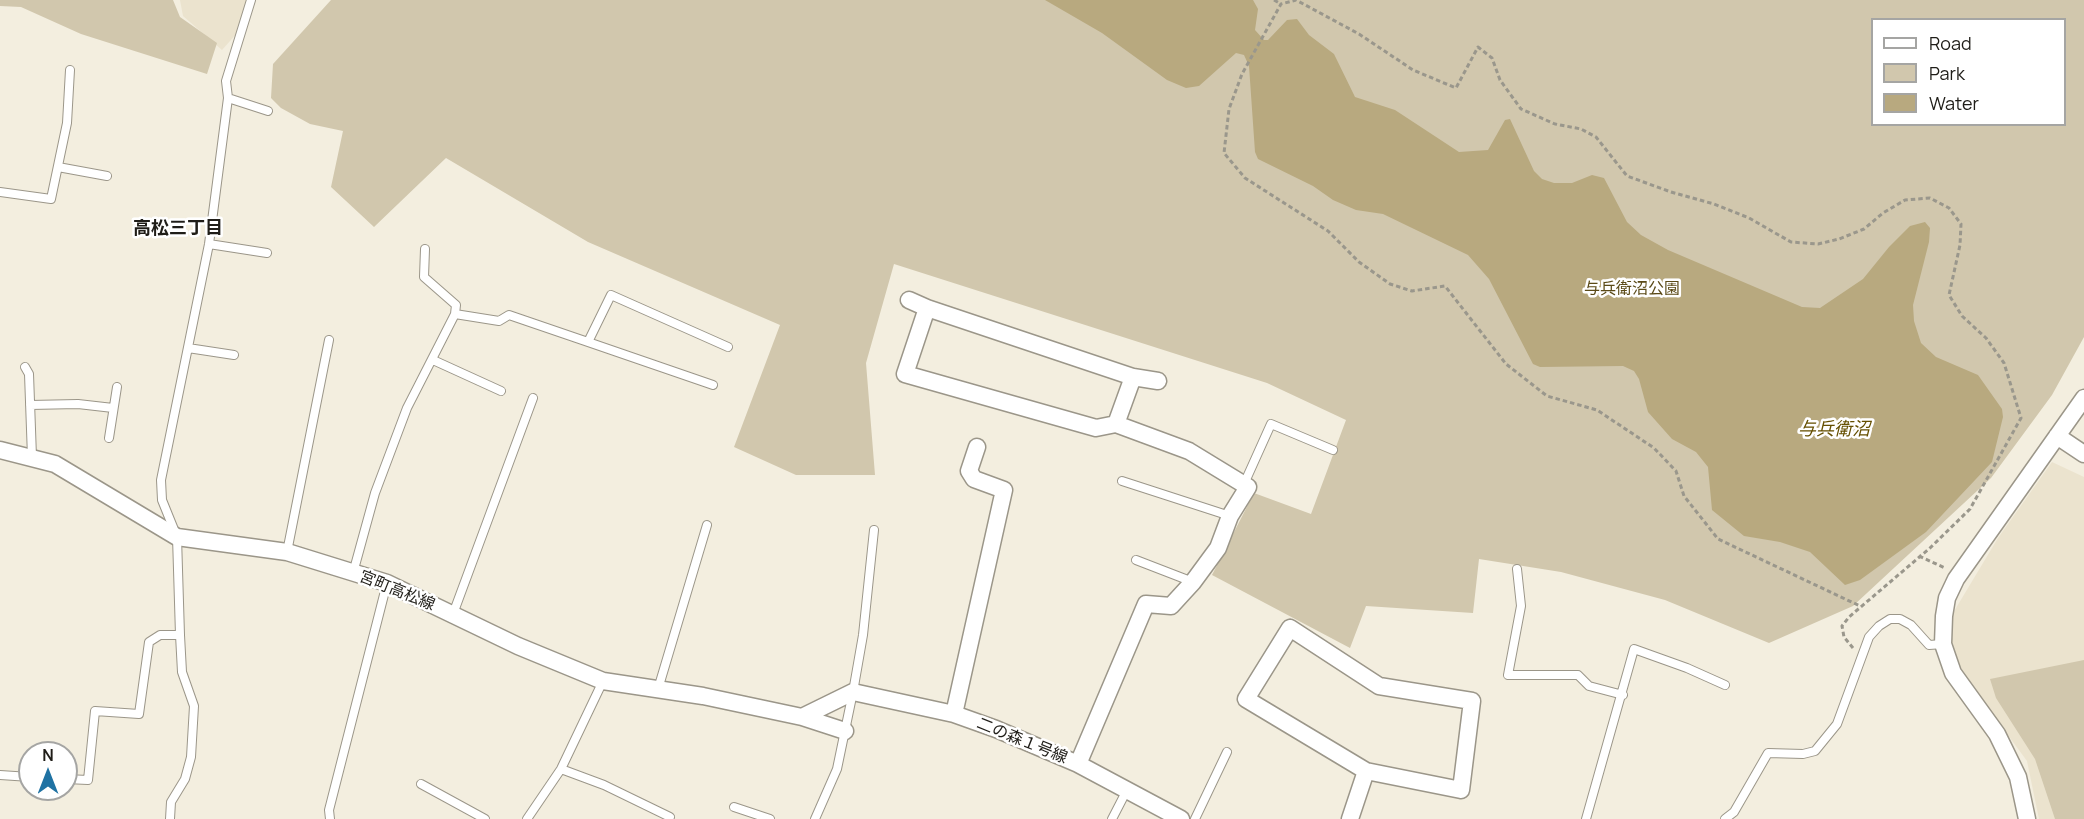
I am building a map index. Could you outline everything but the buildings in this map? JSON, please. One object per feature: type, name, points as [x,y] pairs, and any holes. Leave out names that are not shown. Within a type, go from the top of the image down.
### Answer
[{"type":"street","points":[[909,300],[1133,376],[1158,381]]},
{"type":"street","points":[[927,308],[905,374],[1096,428],[1116,424],[1189,451],[1248,486],[1230,516],[1218,548],[1193,582],[1171,606],[1146,604],[1078,764]]},
{"type":"street","points":[[1116,424],[1133,376]]},
{"type":"street","points":[[2027,819],[2018,777],[1997,734],[1953,672],[1943,644],[1947,598],[1956,579],[2084,398]]},
{"type":"street","points":[[2057,436],[2084,454]]},
{"type":"street","points":[[954,714],[1004,490],[974,479],[969,471],[978,447]]},
{"type":"street","name":"宮町高松線","points":[[0,450],[56,464],[177,537],[287,552],[387,583],[518,646],[603,681],[658,689],[802,717],[845,731]]},
{"type":"street","points":[[1290,628],[1379,686],[1472,700],[1461,790],[1366,771],[1246,699],[1290,628]]},
{"type":"street","points":[[802,717],[853,692]]},
{"type":"street","name":"二の森１号線","points":[[853,692],[954,714],[996,729],[1078,764],[1180,819]]},
{"type":"street","points":[[1350,819],[1366,771]]},
{"type":"lane","points":[[170,819],[171,802],[185,779],[192,747],[194,706],[182,672],[177,537],[162,500],[161,480],[209,244],[228,98],[226,81],[251,0]]},
{"type":"lane","points":[[0,192],[51,198],[67,123],[70,70]]},
{"type":"lane","points":[[228,98],[268,111]]},
{"type":"lane","points":[[58,167],[107,176]]},
{"type":"lane","points":[[209,244],[267,253]]},
{"type":"lane","points":[[353,573],[375,493],[407,408],[455,314],[456,305],[424,277],[425,249]]},
{"type":"lane","points":[[588,342],[611,295],[728,347]]},
{"type":"lane","points":[[455,314],[499,321],[509,315],[713,385]]},
{"type":"lane","points":[[287,552],[329,340]]},
{"type":"lane","points":[[188,348],[234,355]]},
{"type":"lane","points":[[433,360],[501,391]]},
{"type":"lane","points":[[26,367],[29,374],[32,458]]},
{"type":"lane","points":[[109,438],[117,387]]},
{"type":"lane","points":[[453,614],[532,398]]},
{"type":"lane","points":[[30,405],[78,404],[113,408]]},
{"type":"lane","points":[[1244,484],[1271,424],[1333,450]]},
{"type":"lane","points":[[1122,481],[1230,516]]},
{"type":"lane","points":[[658,689],[707,525]]},
{"type":"lane","points":[[815,819],[837,769],[853,692],[863,635],[874,530]]},
{"type":"lane","points":[[1136,560],[1193,582]]},
{"type":"lane","points":[[1517,569],[1521,606],[1508,675],[1578,675],[1589,686],[1623,695]]},
{"type":"lane","points":[[330,819],[329,810],[387,583]]},
{"type":"lane","points":[[1725,819],[1734,812],[1768,753],[1803,754],[1815,751],[1837,724],[1869,637],[1890,619],[1900,619],[1911,625],[1929,645],[1943,644]]},
{"type":"lane","points":[[78,780],[88,780],[95,711],[139,714],[149,642],[160,635],[180,635]]},
{"type":"lane","points":[[1586,819],[1623,695],[1634,649],[1687,668],[1725,685]]},
{"type":"lane","points":[[527,819],[561,769],[603,681]]},
{"type":"lane","points":[[1195,819],[1227,752]]},
{"type":"lane","points":[[561,769],[604,785],[670,817]]},
{"type":"lane","points":[[0,775],[18,776]]},
{"type":"lane","points":[[421,783],[485,819]]},
{"type":"lane","points":[[1112,819],[1126,790]]},
{"type":"lane","points":[[734,807],[770,819]]},
{"type":"path","points":[[1274,0],[1281,4]]},
{"type":"path","points":[[1860,606],[1718,539],[1684,495],[1676,471],[1654,448],[1597,410],[1547,396],[1500,357],[1445,286],[1412,291],[1390,284],[1359,262],[1328,231],[1245,178],[1224,153],[1229,109],[1242,74],[1281,4],[1296,0],[1359,34],[1413,70],[1456,88],[1478,47],[1492,58],[1500,80],[1521,109],[1555,124],[1581,129],[1596,137],[1627,176],[1714,204],[1749,218],[1791,242],[1818,244],[1839,239],[1864,229],[1882,213],[1905,200],[1930,198],[1949,208],[1961,224],[1960,245],[1949,295],[1962,316],[1986,338],[2004,363],[2021,418],[1970,509],[1860,606],[1842,626],[1844,637],[1855,649],[1863,652]]},
{"type":"path","points":[[1918,556],[1944,568]]},
{"type":"shaded area","points":[[180,0],[247,0],[238,32],[222,50],[183,16]]},
{"type":"shaded area","points":[[2052,462],[2084,477],[2084,819],[2039,819],[2027,761],[1957,666],[1950,638],[1953,613],[1998,538]]},
{"type":"green space","points":[[0,0],[173,0],[180,17],[217,43],[207,74],[81,34],[21,7],[0,6]]},
{"type":"green space","name":"与兵衛沼公園","points":[[331,0],[2084,0],[2084,337],[2052,395],[1991,478],[1853,606],[1769,643],[1665,600],[1561,572],[1479,559],[1473,613],[1366,606],[1350,648],[1212,575],[1254,493],[1311,514],[1346,420],[1267,383],[894,264],[866,363],[875,475],[796,475],[734,447],[780,325],[588,242],[446,158],[374,227],[331,187],[343,131],[310,124],[281,108],[271,98],[273,64]]},
{"type":"green space","points":[[2084,660],[2084,819],[2055,819],[2035,759],[1996,698],[1990,679]]},
{"type":"water","name":"与兵衛沼","points":[[1045,0],[1253,0],[1258,9],[1255,30],[1264,40],[1268,40],[1287,20],[1297,19],[1309,35],[1334,54],[1355,97],[1395,110],[1459,152],[1488,150],[1505,120],[1510,119],[1534,171],[1542,179],[1554,183],[1572,183],[1592,175],[1604,178],[1627,222],[1641,235],[1668,250],[1802,307],[1820,308],[1863,279],[1910,226],[1925,222],[1930,228],[1929,242],[1913,305],[1914,321],[1921,343],[1936,357],[1978,375],[2002,409],[2003,417],[1992,462],[1926,532],[1860,580],[1845,585],[1810,552],[1780,542],[1744,536],[1712,510],[1708,467],[1696,452],[1672,439],[1648,412],[1639,379],[1634,371],[1623,366],[1540,367],[1533,364],[1489,279],[1468,255],[1383,214],[1356,210],[1333,200],[1313,186],[1258,159],[1255,152],[1249,66],[1244,55],[1236,53],[1199,86],[1186,88],[1167,80],[1102,33]]},
{"type":"district","name":"高松三丁目","points":[[178,229]]}]
